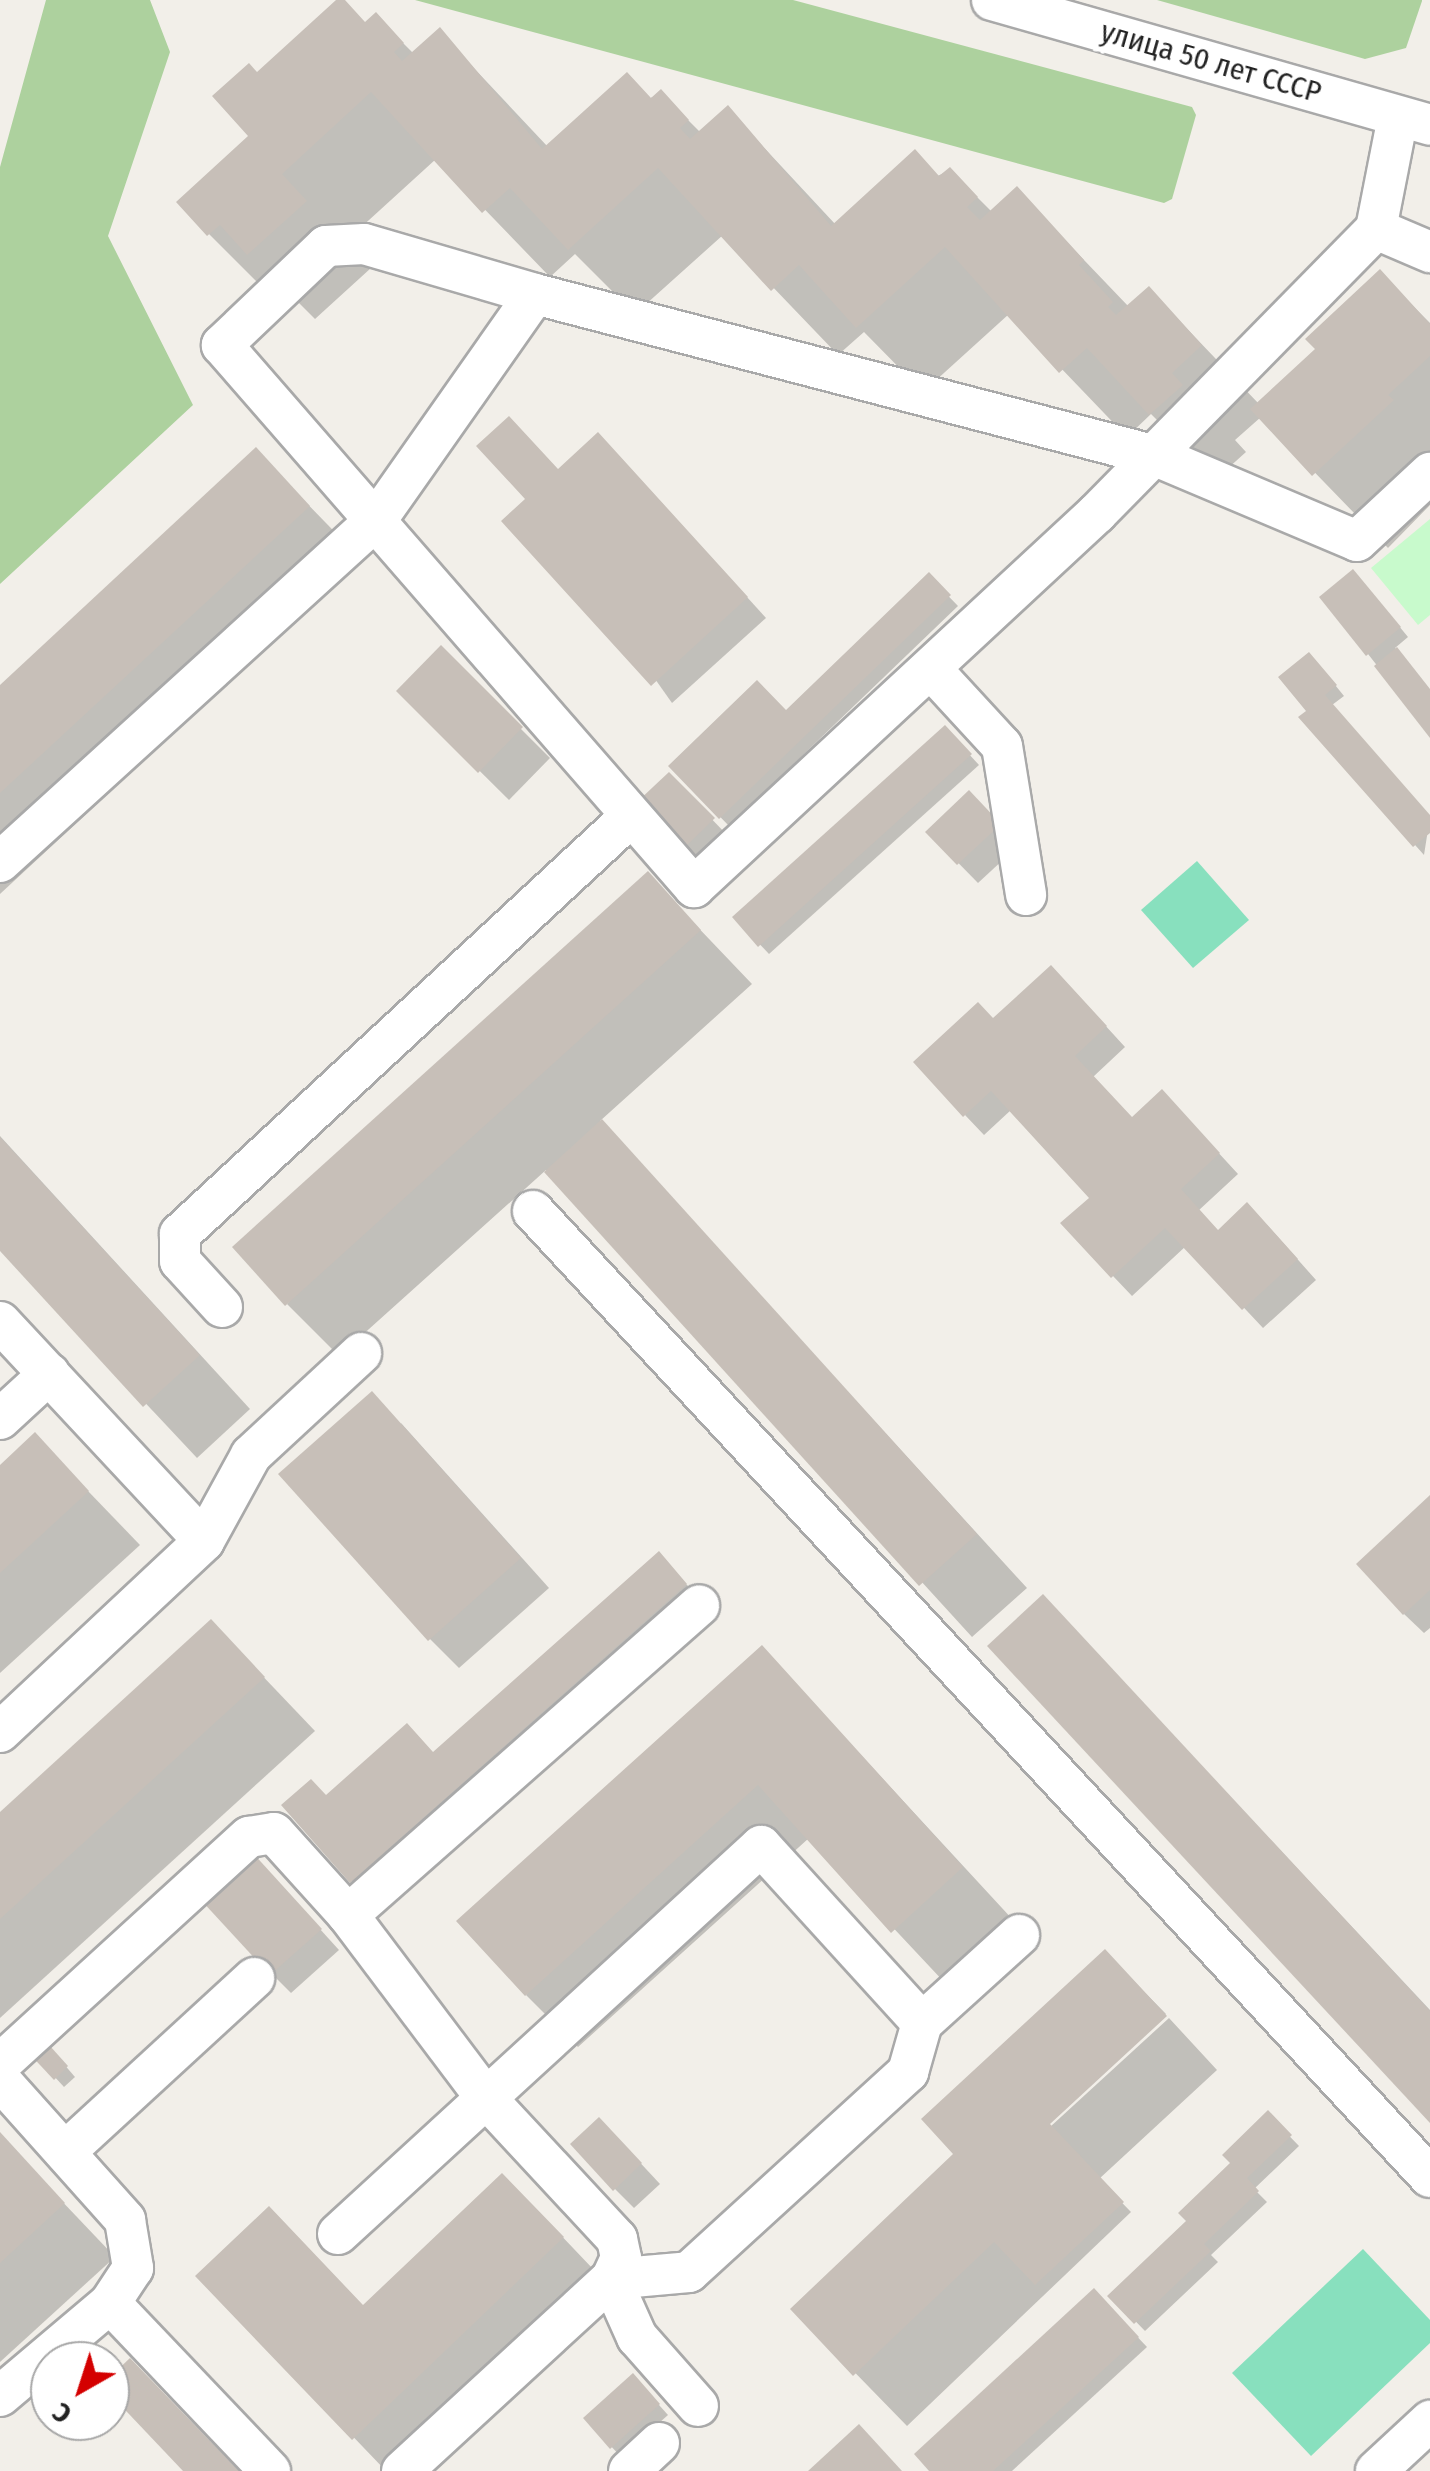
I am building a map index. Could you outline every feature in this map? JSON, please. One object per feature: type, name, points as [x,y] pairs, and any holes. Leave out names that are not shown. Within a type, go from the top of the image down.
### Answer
[{"type":"street","name":"улица 50 лет СССР","points":[[992,0],[1070,10],[1414,121]]},
{"type":"street","points":[[1414,121],[1376,229],[1156,456],[932,670],[694,886],[629,818],[377,520],[222,345],[326,246],[364,244],[535,294],[1156,456],[1357,541],[1430,473]]},
{"type":"street","points":[[1376,229],[1430,252]]},
{"type":"street","points":[[0,862],[377,520],[535,294]]},
{"type":"street","points":[[932,670],[1002,746],[1026,895]]},
{"type":"street","points":[[222,1307],[180,1261],[180,1234],[629,818]]},
{"type":"street","points":[[533,1210],[1430,2177]]},
{"type":"street","points":[[0,1322],[204,1541]]},
{"type":"street","points":[[0,1732],[204,1541],[251,1455],[361,1353]]},
{"type":"street","points":[[0,1419],[49,1374]]},
{"type":"street","points":[[348,1915],[699,1606]]},
{"type":"street","points":[[0,2064],[256,1832],[274,1833],[348,1915],[484,2097],[616,2239],[621,2258],[610,2279],[402,2471]]},
{"type":"street","points":[[338,2234],[761,1846],[922,2023]]},
{"type":"street","points":[[610,2279],[690,2272],[908,2072],[922,2023],[1018,1935]]},
{"type":"street","points":[[65,2152],[254,1978]]},
{"type":"street","points":[[0,2080],[126,2220],[134,2268],[110,2303],[0,2396]]},
{"type":"street","points":[[610,2279],[637,2338],[698,2406]]},
{"type":"street","points":[[110,2303],[270,2471]]},
{"type":"street","points":[[1376,2471],[1430,2421]]},
{"type":"street","points":[[629,2471],[659,2443]]},
{"type":"green space","points":[[46,0],[150,0],[170,52],[108,236],[193,405],[0,584],[0,167]]},
{"type":"green space","points":[[415,0],[793,0],[1192,107],[1196,115],[1172,199],[1164,203]]},
{"type":"green space","points":[[1157,0],[1422,1],[1406,48],[1365,59]]},
{"type":"green space","points":[[1430,519],[1430,615],[1418,625],[1371,568]]},
{"type":"green space","points":[[1197,861],[1249,920],[1193,968],[1141,910]]},
{"type":"green space","points":[[1363,2249],[1430,2320],[1430,2343],[1311,2456],[1232,2373]]},
{"type":"building","points":[[336,0],[345,0],[365,22],[376,12],[404,43],[394,52],[402,61],[440,27],[542,149],[627,72],[651,98],[661,89],[689,120],[680,128],[690,139],[728,105],[831,226],[915,149],[939,176],[950,167],[978,197],[967,207],[980,220],[1017,186],[1084,260],[1079,265],[1113,302],[1108,307],[1116,315],[1149,286],[1202,345],[1172,373],[1183,385],[1149,415],[1087,348],[1059,373],[945,247],[856,328],[799,265],[771,291],[658,168],[568,250],[510,188],[482,213],[371,92],[282,174],[307,201],[247,255],[220,225],[207,236],[176,202],[248,136],[212,96],[249,63],[257,72]]},
{"type":"building","points":[[1380,269],[1430,324],[1430,356],[1388,395],[1394,400],[1312,476],[1250,409],[1315,349],[1305,339]]},
{"type":"building","points":[[509,416],[558,469],[598,432],[748,597],[651,686],[501,521],[525,499],[476,446]]},
{"type":"building","points":[[256,447],[310,506],[0,793],[0,685]]},
{"type":"building","points":[[1353,569],[1401,627],[1366,656],[1319,597]]},
{"type":"building","points":[[929,572],[951,595],[719,819],[668,766],[757,680],[786,710]]},
{"type":"building","points":[[441,645],[523,727],[478,773],[396,691]]},
{"type":"building","points":[[1397,647],[1430,689],[1430,738],[1374,666]]},
{"type":"building","points":[[1309,652],[1337,685],[1325,695],[1430,815],[1430,833],[1413,847],[1298,717],[1306,711],[1278,677]]},
{"type":"building","points":[[945,725],[972,754],[758,947],[732,917]]},
{"type":"building","points":[[669,772],[715,818],[683,849],[637,802]]},
{"type":"building","points":[[969,790],[1001,824],[957,865],[925,832]]},
{"type":"building","points":[[648,871],[701,930],[285,1306],[232,1247]]},
{"type":"building","points":[[1051,965],[1107,1026],[1075,1056],[1132,1117],[1162,1089],[1220,1153],[1181,1189],[1218,1230],[1247,1202],[1298,1259],[1242,1310],[1165,1228],[1111,1278],[1060,1223],[1089,1198],[991,1091],[963,1117],[913,1062],[978,1002],[993,1018]]},
{"type":"building","points":[[602,1119],[977,1534],[919,1586],[544,1172]]},
{"type":"building","points":[[0,1137],[200,1355],[143,1407],[0,1251]]},
{"type":"building","points":[[372,1391],[521,1558],[428,1641],[278,1474]]},
{"type":"building","points":[[35,1432],[89,1491],[0,1573],[0,1465]]},
{"type":"building","points":[[1430,1495],[1430,1590],[1403,1615],[1356,1564]]},
{"type":"building","points":[[659,1551],[687,1584],[350,1883],[281,1805],[311,1779],[326,1795],[407,1723],[433,1752]]},
{"type":"building","points":[[1043,1594],[1430,2011],[1430,2123],[987,1646]]},
{"type":"building","points":[[211,1619],[265,1677],[0,1919],[0,1812]]},
{"type":"building","points":[[762,1645],[963,1867],[891,1933],[758,1785],[525,1996],[456,1921]]},
{"type":"building","points":[[252,1852],[322,1929],[270,1975],[200,1899]]},
{"type":"building","points":[[1105,1949],[1167,2016],[1050,2124],[1124,2202],[1035,2285],[994,2242],[853,2376],[790,2309],[953,2154],[921,2119]]},
{"type":"building","points":[[41,2036],[68,2066],[54,2080],[26,2050]]},
{"type":"building","points":[[1268,2110],[1292,2135],[1247,2178],[1259,2191],[1204,2244],[1211,2251],[1134,2324],[1107,2296],[1186,2221],[1178,2213],[1230,2163],[1222,2155]]},
{"type":"building","points":[[599,2117],[642,2163],[613,2191],[570,2144]]},
{"type":"building","points":[[0,2132],[65,2203],[0,2263]]},
{"type":"building","points":[[502,2173],[564,2237],[352,2440],[195,2276],[269,2206],[363,2305]]},
{"type":"building","points":[[1094,2288],[1139,2337],[993,2471],[929,2471],[914,2454]]},
{"type":"building","points":[[130,2358],[239,2471],[183,2471],[130,2415]]},
{"type":"building","points":[[633,2373],[660,2404],[610,2449],[583,2418]]},
{"type":"building","points":[[859,2424],[902,2471],[808,2471]]}]
